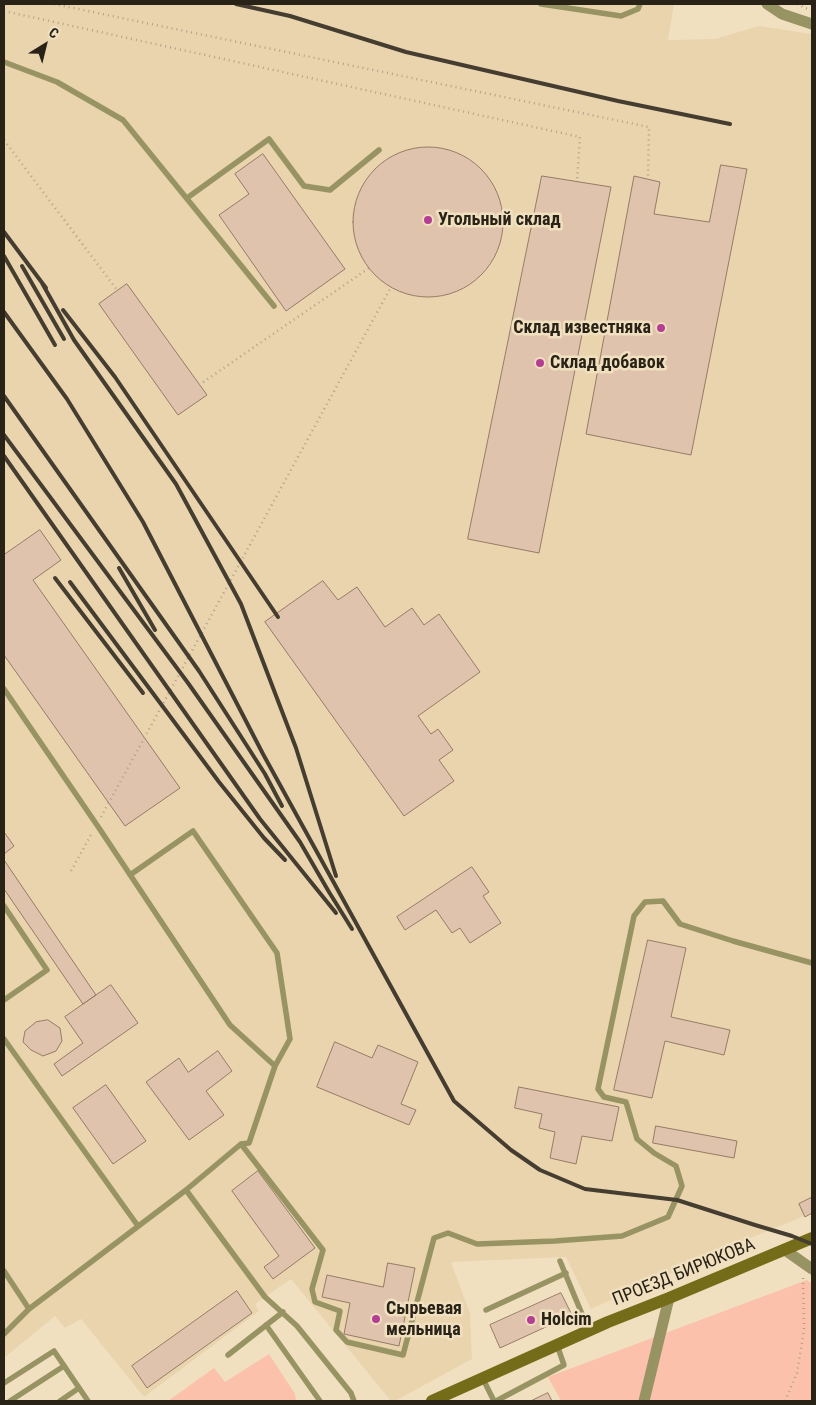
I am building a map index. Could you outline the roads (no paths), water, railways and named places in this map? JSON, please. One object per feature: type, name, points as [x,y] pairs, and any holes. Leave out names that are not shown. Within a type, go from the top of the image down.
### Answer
[{"type":"street","points":[[767,4],[782,14],[812,24]]},
{"type":"street","name":"ПРОЕЗД БИРЮКОВА","points":[[432,1401],[589,1331],[812,1238]]},
{"type":"street","points":[[785,1250],[808,1270]]},
{"type":"street","points":[[644,1401],[669,1298]]},
{"type":"lane","points":[[541,4],[621,16],[638,10],[640,4]]},
{"type":"lane","points":[[4,62],[57,82],[123,120],[274,306]]},
{"type":"lane","points":[[187,198],[269,139],[304,186],[330,190],[379,150]]},
{"type":"lane","points":[[4,689],[230,1025],[275,1066]]},
{"type":"lane","points":[[4,1334],[29,1309],[186,1190],[241,1144],[248,1143],[275,1066],[290,1039],[277,954],[193,832],[130,875]]},
{"type":"lane","points":[[241,1144],[323,1250],[312,1288],[316,1302],[340,1311],[336,1330],[347,1342],[403,1355],[434,1238],[448,1233],[477,1244],[622,1236],[668,1217],[682,1186],[676,1166],[654,1153],[637,1139],[626,1102],[604,1097],[598,1089],[634,916],[645,902],[663,901],[680,924],[733,941],[812,962]]},
{"type":"lane","points":[[4,906],[47,970],[4,1000]]},
{"type":"lane","points":[[4,1039],[138,1226]]},
{"type":"lane","points":[[186,1190],[265,1297],[297,1326],[351,1393],[354,1401]]},
{"type":"lane","points":[[560,1261],[589,1331]]},
{"type":"lane","points":[[4,1271],[29,1309]]},
{"type":"lane","points":[[486,1310],[566,1273]]},
{"type":"lane","points":[[228,1354],[283,1312]]},
{"type":"lane","points":[[266,1325],[320,1401]]},
{"type":"lane","points":[[482,1378],[495,1401],[564,1365],[557,1345]]},
{"type":"lane","points":[[4,1383],[54,1351],[88,1401]]},
{"type":"lane","points":[[10,1401],[64,1366]]},
{"type":"lane","points":[[60,1401],[79,1388]]},
{"type":"railway","points":[[236,4],[290,16],[406,52],[618,101],[730,124]]},
{"type":"railway","points":[[4,232],[46,288]]},
{"type":"railway","points":[[4,256],[55,345]]},
{"type":"railway","points":[[22,266],[64,339]]},
{"type":"railway","points":[[42,283],[74,340],[176,484],[241,604],[296,748],[336,876]]},
{"type":"railway","points":[[63,310],[115,377],[278,617]]},
{"type":"railway","points":[[4,312],[67,399],[143,522],[263,754],[454,1101],[511,1150],[540,1170],[585,1189],[677,1200],[812,1244]]},
{"type":"railway","points":[[4,396],[199,671],[265,774],[282,806]]},
{"type":"railway","points":[[4,435],[188,683],[300,842],[352,929]]},
{"type":"railway","points":[[4,456],[260,819],[336,913]]},
{"type":"railway","points":[[119,568],[155,630]]},
{"type":"railway","points":[[55,578],[143,693]]},
{"type":"railway","points":[[70,582],[219,782],[264,838],[285,860]]},
{"type":"place","name":"Угольный склад","points":[[428,220]]},
{"type":"place","name":"Склад известняка","points":[[661,328]]},
{"type":"place","name":"Склад добавок","points":[[540,363]]},
{"type":"place","name":"Сырьевая мельница","points":[[376,1319]]},
{"type":"place","name":"Holcim","points":[[531,1320]]}]
